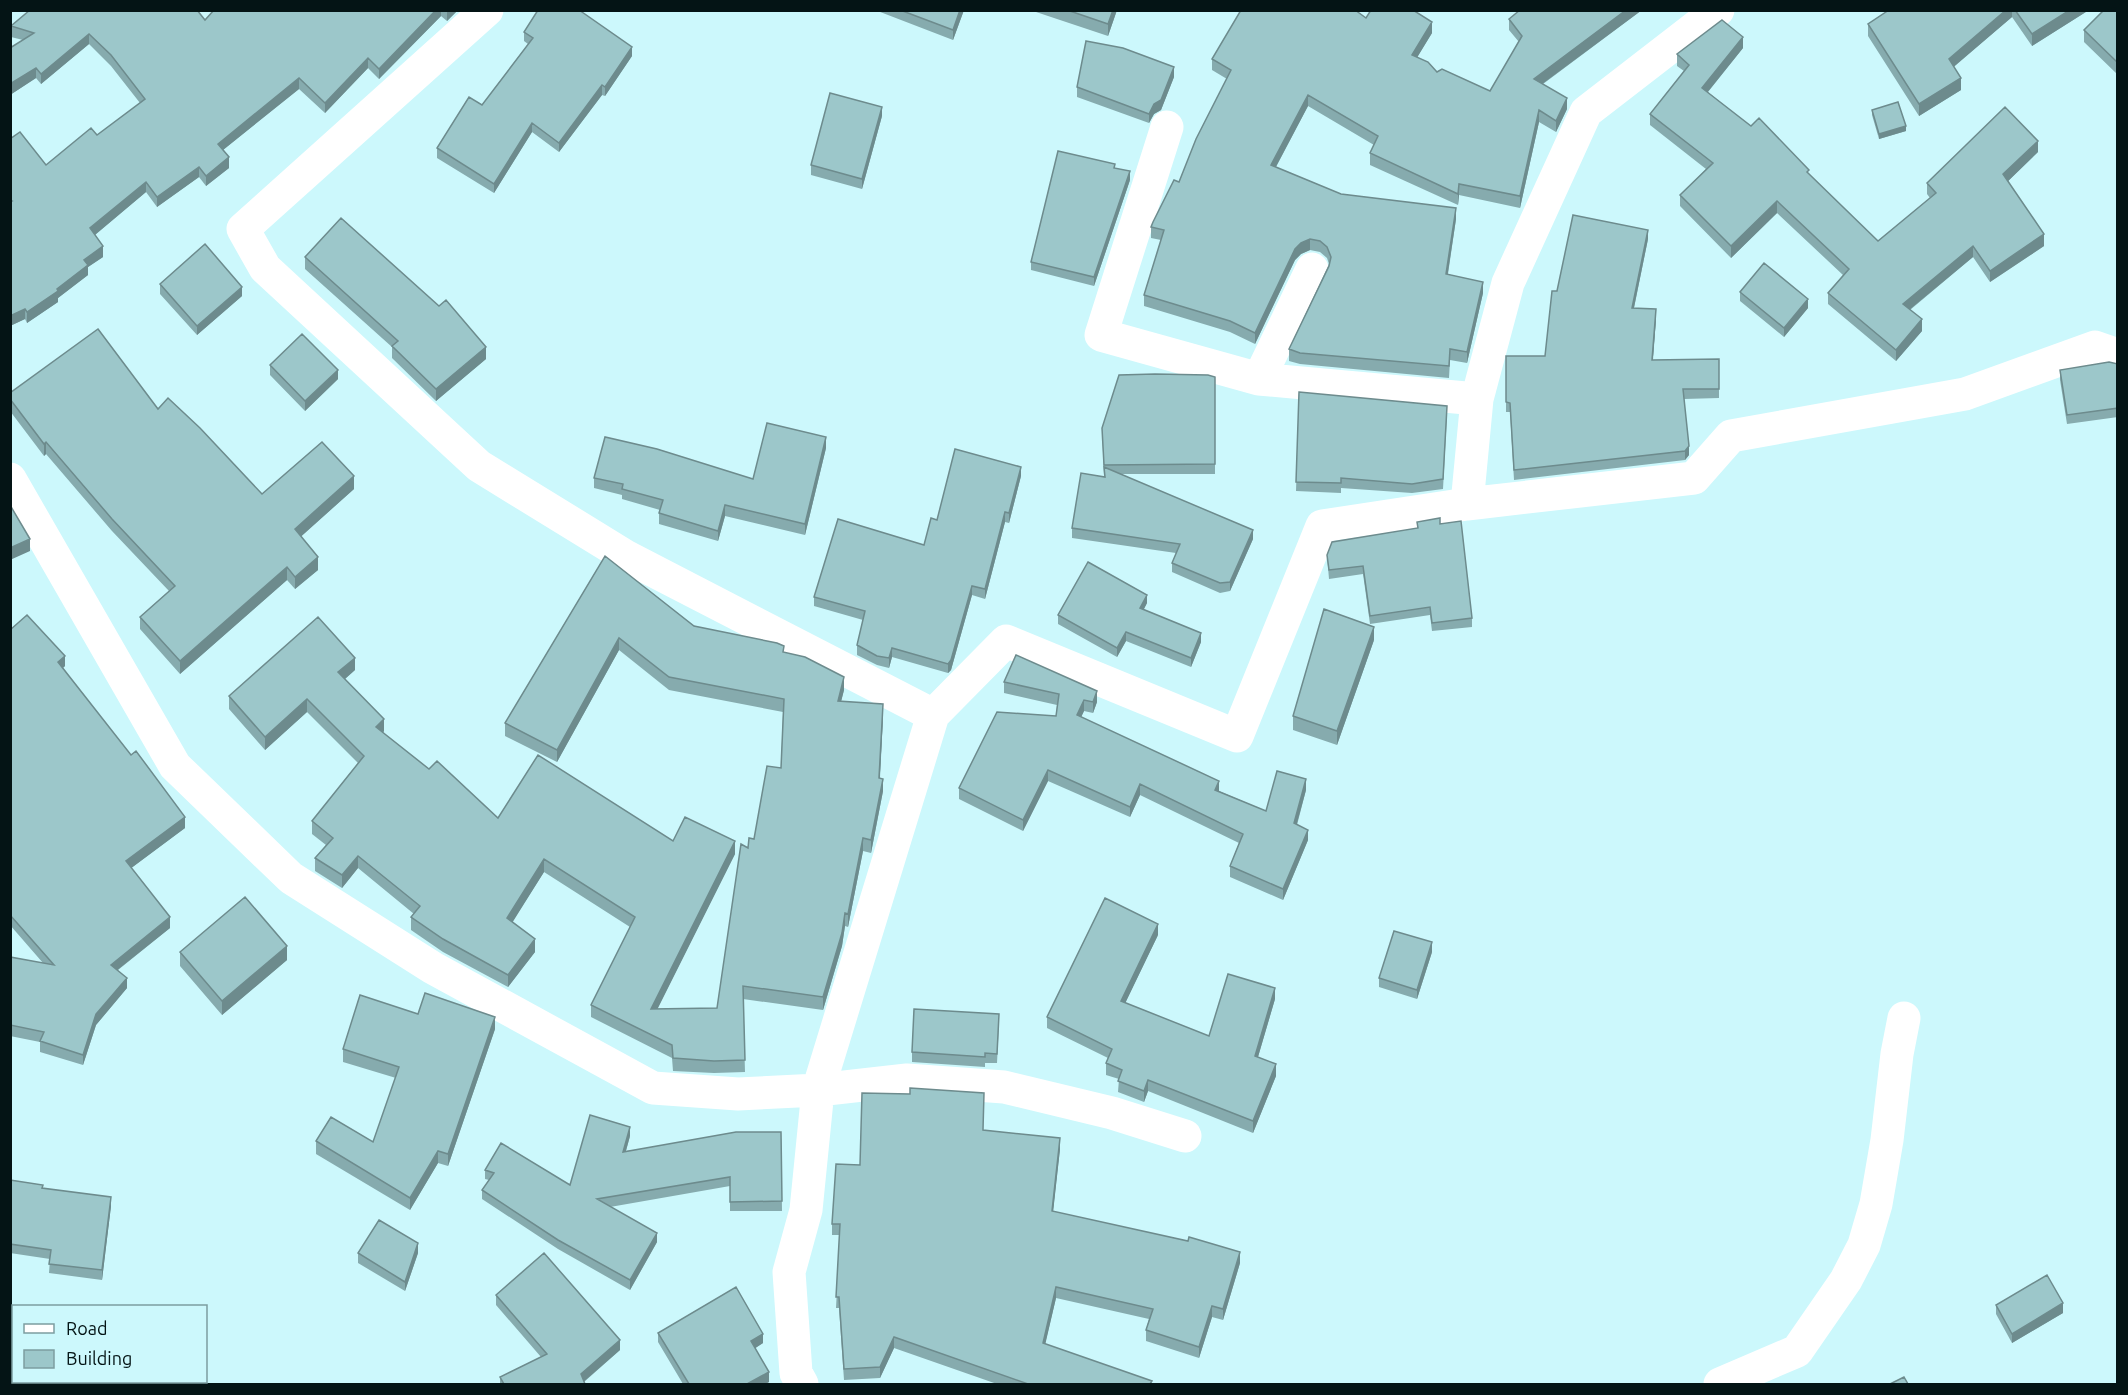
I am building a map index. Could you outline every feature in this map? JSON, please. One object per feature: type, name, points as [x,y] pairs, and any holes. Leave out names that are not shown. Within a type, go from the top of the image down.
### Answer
[{"type":"street","points":[[488,10],[243,229],[265,268],[479,466],[627,557],[933,715]]},
{"type":"street","points":[[1467,504],[1477,399],[1508,283],[1586,112],[1718,10]]},
{"type":"street","points":[[1167,127],[1101,335],[1259,379],[1477,399]]},
{"type":"street","points":[[1259,379],[1312,269]]},
{"type":"street","points":[[802,1384],[796,1373],[789,1272],[806,1210],[818,1090],[933,715],[1006,640],[1237,736],[1322,526],[1467,504],[1694,477],[1731,436],[1965,394],[2095,347],[2118,355]]},
{"type":"street","points":[[10,479],[176,766],[291,878],[433,969],[653,1088],[738,1094],[818,1090],[907,1080],[1004,1087],[1112,1113],[1185,1136]]},
{"type":"street","points":[[1720,1384],[1797,1351],[1846,1280],[1864,1245],[1876,1204],[1904,1018]]},
{"type":"building","points":[[30,10],[197,10],[205,20],[214,10],[436,10],[379,69],[368,58],[325,103],[299,78],[218,144],[229,157],[206,176],[199,167],[157,197],[146,182],[90,228],[103,246],[84,260],[88,265],[57,289],[58,291],[27,312],[25,309],[10,316],[10,202],[12,201],[10,200],[10,139],[20,132],[46,165],[91,128],[97,135],[145,99],[111,55],[89,34],[41,74],[36,68],[10,84],[10,48],[34,33],[11,26]]},
{"type":"building","points":[[538,10],[579,10],[632,47],[605,87],[602,85],[559,143],[532,123],[494,184],[437,148],[469,97],[482,105],[533,38],[524,32]]},
{"type":"building","points":[[900,10],[960,10],[953,30]]},
{"type":"building","points":[[1067,10],[1113,10],[1108,24]]},
{"type":"building","points":[[1241,10],[1355,10],[1366,18],[1371,10],[1413,10],[1432,22],[1412,55],[1428,62],[1437,72],[1442,69],[1490,91],[1522,36],[1509,19],[1520,10],[1626,10],[1534,79],[1567,98],[1556,121],[1539,110],[1520,196],[1459,184],[1458,194],[1370,153],[1378,136],[1308,95],[1271,165],[1341,194],[1456,208],[1446,274],[1483,282],[1467,352],[1450,349],[1449,366],[1300,353],[1289,349],[1329,266],[1331,257],[1327,247],[1320,241],[1310,239],[1295,249],[1255,333],[1230,321],[1144,295],[1164,230],[1151,227],[1174,180],[1179,182],[1196,139],[1231,70],[1212,59]]},
{"type":"building","points":[[1889,10],[2006,10],[1949,59],[1961,78],[1919,104],[1868,24]]},
{"type":"building","points":[[2015,10],[2070,10],[2032,34]]},
{"type":"building","points":[[2104,10],[2118,10],[2118,63],[2084,30]]},
{"type":"building","points":[[1722,20],[1743,37],[1702,88],[1751,126],[1759,118],[1809,170],[1807,172],[1878,241],[1936,193],[1927,183],[2005,107],[2038,141],[2003,174],[2044,234],[1990,271],[1973,246],[1903,304],[1922,319],[1896,350],[1828,293],[1849,269],[1777,201],[1731,246],[1680,195],[1713,163],[1650,114],[1689,65],[1677,54]]},
{"type":"building","points":[[1086,41],[1123,48],[1174,67],[1161,100],[1154,104],[1149,114],[1077,87]]},
{"type":"building","points":[[830,93],[882,107],[862,179],[811,165]]},
{"type":"building","points":[[1898,102],[1906,126],[1879,134],[1872,110]]},
{"type":"building","points":[[1058,151],[1115,164],[1114,168],[1130,171],[1094,277],[1031,262]]},
{"type":"building","points":[[1573,215],[1648,230],[1632,308],[1656,309],[1652,360],[1719,359],[1719,389],[1683,389],[1689,446],[1685,451],[1514,470],[1510,403],[1506,402],[1506,356],[1545,356],[1552,291],[1557,291]]},
{"type":"building","points":[[341,218],[439,306],[446,300],[486,347],[436,389],[392,346],[398,341],[305,257]]},
{"type":"building","points":[[205,244],[242,287],[197,326],[160,284]]},
{"type":"building","points":[[1764,263],[1808,299],[1784,328],[1740,292]]},
{"type":"building","points":[[98,329],[158,409],[168,398],[200,428],[262,494],[322,442],[354,476],[295,529],[318,557],[295,577],[287,567],[180,661],[140,617],[175,586],[112,519],[46,442],[44,444],[10,399],[10,393]]},
{"type":"building","points":[[302,334],[338,370],[305,401],[270,365]]},
{"type":"building","points":[[2109,362],[2118,364],[2118,408],[2067,415],[2060,370]]},
{"type":"building","points":[[1119,375],[1215,377],[1215,464],[1104,465],[1102,428]]},
{"type":"building","points":[[1299,392],[1447,406],[1443,479],[1412,484],[1341,478],[1341,483],[1296,482]]},
{"type":"building","points":[[767,423],[826,437],[805,524],[725,505],[718,531],[659,513],[663,500],[622,489],[623,484],[594,478],[605,437],[657,449],[753,479]]},
{"type":"building","points":[[955,449],[1021,467],[1009,513],[1005,512],[985,589],[972,586],[948,664],[892,648],[889,658],[877,656],[857,645],[865,611],[814,597],[838,519],[924,545],[931,518],[937,520]]},
{"type":"building","points":[[1104,467],[1253,530],[1230,582],[1220,583],[1172,563],[1180,544],[1072,528],[1081,473],[1105,477]]},
{"type":"building","points":[[10,505],[30,539],[10,548]]},
{"type":"building","points":[[1440,518],[1440,524],[1461,521],[1472,618],[1432,623],[1430,607],[1370,616],[1363,566],[1329,570],[1327,555],[1332,542],[1418,528],[1417,522]]},
{"type":"building","points":[[605,556],[694,626],[777,643],[784,646],[783,652],[805,657],[844,677],[838,701],[883,704],[879,778],[883,779],[871,840],[863,838],[848,914],[845,913],[842,933],[823,997],[743,986],[745,1060],[714,1061],[673,1058],[672,1045],[591,1005],[635,917],[544,859],[507,918],[535,939],[508,975],[443,939],[411,917],[420,906],[358,856],[342,875],[315,858],[333,838],[312,821],[364,756],[307,699],[265,737],[229,696],[318,617],[355,658],[338,672],[384,719],[376,727],[429,769],[437,761],[498,818],[538,755],[673,841],[685,817],[735,841],[651,1009],[717,1008],[741,844],[748,848],[749,838],[754,839],[767,766],[781,768],[784,699],[669,677],[619,638],[557,750],[505,723]]},
{"type":"building","points":[[1088,562],[1147,595],[1140,608],[1201,633],[1191,658],[1126,632],[1117,648],[1058,615]]},
{"type":"building","points":[[1324,609],[1374,627],[1337,731],[1293,716]]},
{"type":"building","points":[[27,615],[65,656],[58,662],[131,755],[136,751],[185,817],[126,861],[170,917],[111,965],[127,978],[96,1014],[83,1055],[40,1041],[44,1032],[10,1025],[10,957],[54,965],[10,915],[10,630]]},
{"type":"building","points":[[1016,655],[1097,691],[1093,702],[1084,700],[1077,715],[1219,781],[1215,790],[1266,811],[1277,771],[1306,779],[1294,823],[1308,830],[1283,889],[1230,866],[1243,834],[1140,784],[1130,807],[1048,770],[1023,820],[959,788],[997,712],[1056,716],[1059,694],[1004,682]]},
{"type":"building","points":[[245,897],[287,946],[222,1001],[180,952]]},
{"type":"building","points":[[1105,898],[1158,924],[1121,1001],[1209,1036],[1228,974],[1275,988],[1255,1056],[1276,1064],[1253,1121],[1148,1080],[1144,1091],[1118,1081],[1122,1070],[1106,1063],[1112,1049],[1047,1017]]},
{"type":"building","points":[[1394,931],[1432,942],[1417,990],[1379,978]]},
{"type":"building","points":[[425,993],[495,1017],[448,1154],[438,1151],[410,1198],[316,1141],[331,1117],[373,1142],[399,1067],[343,1049],[360,995],[418,1014]]},
{"type":"building","points":[[914,1009],[999,1014],[997,1054],[985,1053],[985,1057],[912,1052]]},
{"type":"building","points":[[910,1088],[984,1093],[983,1130],[1060,1138],[1052,1211],[1188,1241],[1189,1237],[1240,1252],[1223,1309],[1212,1306],[1199,1347],[1146,1330],[1153,1309],[1056,1287],[1043,1343],[1152,1381],[1150,1384],[1028,1384],[894,1337],[880,1367],[844,1369],[839,1297],[836,1297],[840,1224],[832,1224],[836,1164],[860,1165],[862,1093],[910,1094]]},
{"type":"building","points":[[590,1115],[630,1127],[623,1152],[736,1132],[781,1132],[782,1201],[730,1202],[730,1177],[597,1199],[657,1233],[630,1280],[558,1240],[482,1190],[494,1173],[485,1170],[501,1143],[570,1185]]},
{"type":"building","points":[[10,1180],[43,1185],[42,1188],[111,1197],[102,1270],[49,1264],[51,1250],[10,1244]]},
{"type":"building","points":[[379,1220],[418,1243],[405,1282],[358,1253]]},
{"type":"building","points":[[544,1253],[620,1340],[581,1374],[585,1384],[504,1384],[500,1377],[547,1354],[496,1295]]},
{"type":"building","points":[[2047,1275],[2063,1303],[2012,1334],[1996,1305]]},
{"type":"building","points":[[736,1287],[763,1334],[751,1341],[769,1372],[747,1384],[689,1384],[658,1333]]},
{"type":"building","points":[[1904,1377],[1908,1384],[1890,1384]]}]
